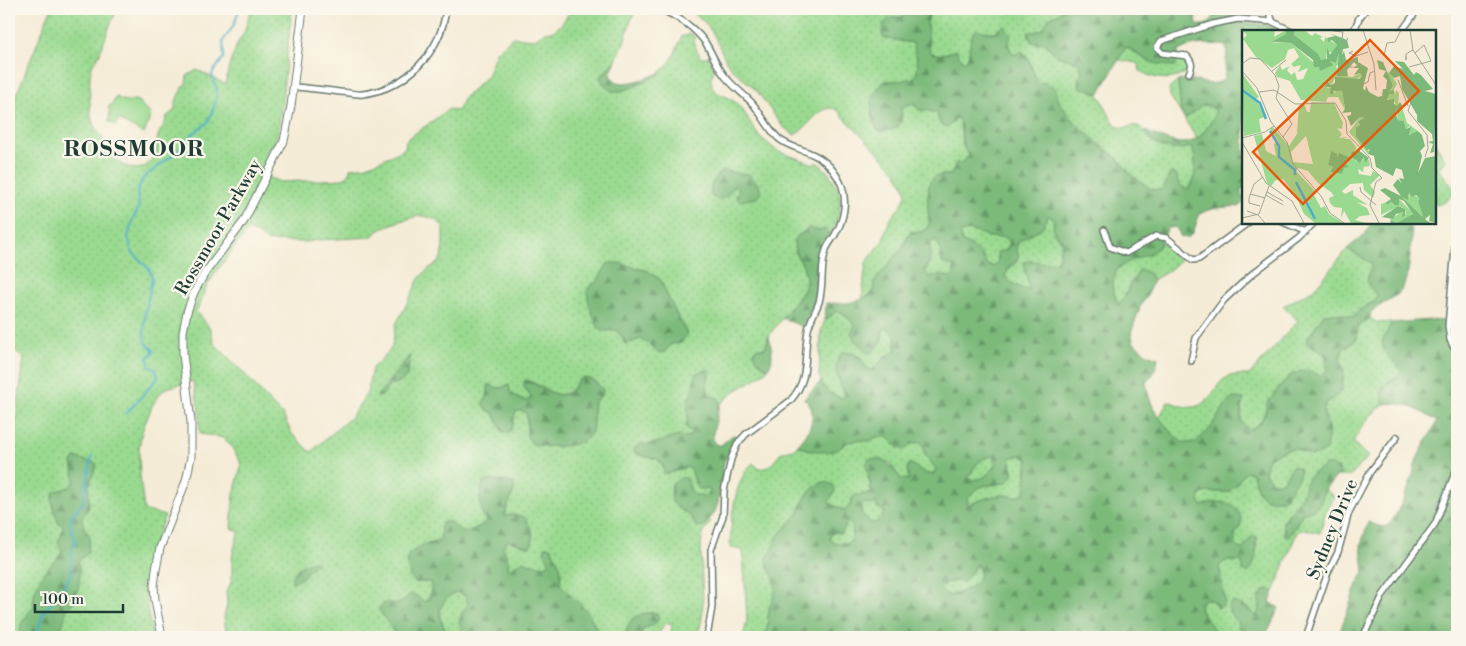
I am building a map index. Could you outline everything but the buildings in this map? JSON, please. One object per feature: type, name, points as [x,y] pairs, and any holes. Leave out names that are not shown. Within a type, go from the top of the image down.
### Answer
[{"type":"street","name":"Rossmoor Parkway","points":[[162,637],[155,600],[156,570],[160,548],[186,481],[190,457],[192,422],[183,354],[183,332],[187,312],[199,282],[244,221],[279,153],[288,127],[302,9]]},
{"type":"street","points":[[294,87],[361,94],[381,89],[396,82],[412,73],[427,58],[438,38],[446,9]]},
{"type":"street","points":[[660,9],[678,17],[696,32],[705,42],[724,76],[752,103],[778,138],[791,147],[811,153],[827,164],[840,181],[845,205],[840,225],[828,246],[823,260],[819,301],[808,330],[806,369],[802,383],[790,401],[746,434],[738,443],[731,458],[724,491],[723,516],[711,550],[712,607],[707,637]]},
{"type":"street","points":[[1268,9],[1272,22]]},
{"type":"street","points":[[1354,30],[1359,18],[1366,9]]},
{"type":"street","points":[[1403,30],[1418,9]]},
{"type":"street","points":[[1189,73],[1192,68],[1191,62],[1186,56],[1162,53],[1157,47],[1161,41],[1213,24],[1238,19],[1272,22],[1290,30]]},
{"type":"street","points":[[1104,230],[1110,247],[1126,253],[1156,236],[1167,238],[1193,260],[1199,259],[1246,224]]},
{"type":"street","points":[[1288,224],[1306,232]]},
{"type":"street","points":[[1191,361],[1196,338],[1224,300],[1252,274],[1299,238],[1313,224]]},
{"type":"street","points":[[1457,226],[1448,326],[1450,340],[1457,354]]},
{"type":"street","name":"Sydney Drive","points":[[1306,637],[1328,572],[1338,552],[1349,512],[1370,472],[1397,438]]},
{"type":"street","points":[[1364,637],[1383,595],[1434,524],[1457,468]]},
{"type":"green space","points":[[51,9],[120,9],[113,19],[99,55],[92,66],[90,83],[91,116],[94,126],[116,160],[120,164],[134,169],[142,168],[155,156],[159,134],[167,116],[174,111],[187,76],[197,70],[225,84],[230,63],[238,42],[244,33],[251,9],[292,9],[279,126],[276,139],[260,173],[280,182],[343,179],[349,174],[350,168],[367,166],[401,151],[405,148],[406,140],[449,109],[457,111],[464,98],[487,76],[496,52],[513,37],[535,39],[545,32],[553,31],[560,26],[572,9],[636,9],[619,54],[600,78],[606,87],[654,77],[668,64],[682,36],[691,33],[696,39],[694,43],[698,52],[702,58],[708,56],[715,71],[711,77],[712,87],[716,92],[731,99],[741,107],[758,135],[777,151],[814,164],[817,162],[837,186],[840,204],[839,214],[830,234],[825,229],[819,231],[810,228],[796,237],[796,255],[803,265],[807,281],[806,288],[773,330],[765,348],[759,348],[761,364],[768,369],[735,391],[720,404],[719,399],[712,396],[708,390],[707,384],[710,373],[694,380],[686,427],[693,435],[686,437],[678,436],[652,445],[640,444],[642,456],[658,459],[663,467],[673,472],[686,467],[691,469],[696,485],[710,491],[704,497],[692,494],[687,479],[672,485],[671,496],[677,508],[704,526],[708,520],[711,522],[706,528],[701,545],[703,606],[699,631],[693,637],[674,637],[670,635],[671,623],[666,623],[658,637],[639,637],[644,628],[654,625],[657,613],[646,613],[630,622],[624,637],[599,637],[588,612],[560,584],[561,573],[549,562],[547,566],[530,564],[523,561],[506,571],[507,556],[503,547],[508,540],[519,544],[513,515],[504,516],[514,490],[501,481],[492,480],[482,507],[482,513],[487,522],[469,531],[441,526],[440,541],[421,546],[408,555],[407,563],[410,577],[415,582],[431,582],[431,589],[429,599],[423,602],[417,596],[401,604],[382,605],[379,609],[397,637],[230,637],[226,632],[224,617],[227,604],[226,592],[231,583],[232,559],[239,531],[231,528],[234,494],[241,467],[240,461],[229,443],[223,438],[200,434],[199,410],[193,381],[166,388],[162,391],[153,404],[142,431],[139,449],[144,510],[165,516],[151,552],[146,581],[148,614],[153,637],[9,637],[9,529],[15,490],[15,478],[10,466],[24,359],[9,345],[9,113]],"holes":[[[734,172],[749,174],[759,185],[739,189],[735,184]],[[418,216],[429,217],[438,221],[443,227],[441,258],[438,263],[428,269],[418,280],[396,324],[392,346],[372,368],[367,393],[351,417],[311,452],[292,434],[283,415],[214,343],[210,328],[196,312],[207,286],[248,230],[267,241],[305,242],[371,237],[387,226]],[[634,268],[648,271],[672,305],[687,334],[659,353],[641,339],[625,344],[623,338],[616,330],[606,331],[591,285]],[[592,379],[603,390],[601,396],[594,402],[592,431],[527,436],[527,414],[522,409],[515,412],[513,425],[502,431],[494,413],[482,405],[487,397],[496,389],[509,385],[510,392],[519,399],[527,401],[532,397],[524,387],[525,380],[560,395],[572,389],[578,380]]]},
{"type":"green space","points":[[686,9],[913,9],[902,17],[895,17],[883,38],[913,43],[917,61],[916,75],[907,80],[885,81],[872,97],[873,104],[902,117],[901,108],[905,105],[914,105],[937,112],[940,124],[952,124],[955,118],[958,118],[962,145],[969,155],[951,175],[940,175],[928,199],[929,226],[922,232],[908,234],[904,245],[874,282],[873,292],[867,297],[862,298],[866,263],[882,242],[890,219],[900,207],[906,193],[895,170],[836,109],[830,108],[819,113],[794,135],[782,126],[757,91],[727,63],[708,26],[699,17]]},
{"type":"green space","points":[[913,9],[930,9],[927,25],[930,52],[940,54],[957,50],[964,62],[968,59],[971,37],[977,29],[991,33],[1004,25],[1011,36],[1008,44],[1011,51],[1015,55],[1022,51],[1028,58],[1036,79],[1040,83],[1046,82],[1055,88],[1060,104],[1075,122],[1118,159],[1132,176],[1151,189],[1160,190],[1165,186],[1170,173],[1177,175],[1178,183],[1187,190],[1191,186],[1195,176],[1193,149],[1189,147],[1170,149],[1158,145],[1145,131],[1168,140],[1186,143],[1201,135],[1208,127],[1215,114],[1215,110],[1209,105],[1203,105],[1186,118],[1181,112],[1178,81],[1190,80],[1211,84],[1224,80],[1226,46],[1201,44],[1184,48],[1178,51],[1178,61],[1175,66],[1150,62],[1126,47],[1099,94],[1092,90],[1081,88],[1078,81],[1082,72],[1079,62],[1057,56],[1044,42],[1037,44],[1031,41],[1028,32],[1043,29],[1049,18],[1063,9],[1172,9],[1175,12],[1179,12],[1179,9],[1194,9],[1197,25],[1202,25],[1210,22],[1217,9],[1233,9],[1234,22],[1263,25],[1278,30],[1242,30],[1242,189],[1240,190],[1242,203],[1240,206],[1216,208],[1200,213],[1193,233],[1189,237],[1181,237],[1176,227],[1168,228],[1158,248],[1117,269],[1112,286],[1118,305],[1140,269],[1149,273],[1153,280],[1140,307],[1131,333],[1134,343],[1147,354],[1158,358],[1154,372],[1146,382],[1150,400],[1164,424],[1183,443],[1196,442],[1210,429],[1226,404],[1233,398],[1244,399],[1241,407],[1241,421],[1249,430],[1260,423],[1265,414],[1267,403],[1289,376],[1301,371],[1311,371],[1321,376],[1327,370],[1326,356],[1307,344],[1307,339],[1324,314],[1334,313],[1354,317],[1358,311],[1374,302],[1377,295],[1368,284],[1371,263],[1347,249],[1365,234],[1370,224],[1407,224],[1412,229],[1408,273],[1402,288],[1398,294],[1371,312],[1370,318],[1358,326],[1357,339],[1342,350],[1340,361],[1344,370],[1342,390],[1326,403],[1324,410],[1328,431],[1326,450],[1311,456],[1299,450],[1289,449],[1267,460],[1265,473],[1272,482],[1282,482],[1293,466],[1300,469],[1299,477],[1283,500],[1269,500],[1261,495],[1253,474],[1246,471],[1229,492],[1201,494],[1199,501],[1202,506],[1222,502],[1229,504],[1237,511],[1241,517],[1241,524],[1234,536],[1236,546],[1242,550],[1253,535],[1257,537],[1255,560],[1248,573],[1243,571],[1242,561],[1225,561],[1219,566],[1225,602],[1223,606],[1217,608],[1212,600],[1203,599],[1200,603],[1200,610],[1214,630],[1210,637],[1185,637],[1185,632],[1179,625],[1174,637],[764,637],[775,590],[767,557],[772,551],[778,536],[796,516],[805,497],[811,490],[823,482],[834,486],[835,492],[828,502],[844,510],[851,505],[852,498],[856,495],[871,492],[866,464],[869,459],[884,461],[901,479],[909,480],[907,469],[909,463],[933,475],[936,469],[925,455],[920,442],[912,443],[905,450],[898,448],[887,437],[877,437],[869,441],[848,442],[837,450],[827,452],[809,450],[798,445],[809,428],[812,416],[812,410],[804,399],[821,381],[832,394],[843,398],[845,394],[836,373],[837,362],[843,352],[858,356],[871,371],[884,358],[895,351],[896,338],[887,328],[882,331],[882,339],[879,344],[869,354],[855,341],[851,333],[855,325],[843,313],[837,311],[825,320],[826,303],[857,301],[873,292],[874,282],[904,245],[911,231],[921,232],[929,225],[928,193],[930,181],[935,176],[951,175],[956,163],[963,162],[969,155],[964,146],[958,118],[955,118],[948,128],[940,124],[937,112],[919,110],[915,106],[908,104],[901,108],[901,120],[897,127],[878,131],[876,127],[871,106],[874,95],[885,81],[911,79],[916,75],[917,66],[913,43],[883,38],[882,34],[884,24],[888,20],[902,17]],"holes":[[[1048,215],[1054,219],[1054,231],[1062,240],[1058,260],[1048,263],[1024,262],[1029,291],[1013,284],[1005,276],[1019,255],[1016,249],[1017,243],[1042,228]],[[970,230],[991,237],[1005,237],[1010,243],[1006,250],[997,252],[998,262],[994,267],[987,265],[980,253],[962,242],[960,233]],[[934,240],[937,242],[943,264],[953,267],[955,273],[951,277],[939,275],[929,277],[925,271],[930,261],[930,243]],[[1020,455],[1028,459],[1025,493],[1016,497],[1003,495],[992,497],[969,505],[967,499],[980,487],[1006,483],[1014,475],[1010,458]],[[992,456],[996,462],[992,470],[977,480],[968,478],[980,461]],[[865,503],[871,505],[876,503],[877,507],[885,512],[879,520],[871,523],[861,513],[861,506]],[[847,522],[851,523],[853,529],[851,542],[836,544],[830,539],[831,534],[835,531],[840,534]],[[977,564],[980,576],[973,585],[950,596],[941,589],[945,583],[953,581],[964,582]]]},
{"type":"green space","points":[[930,9],[1063,9],[1049,18],[1043,29],[1034,32],[1057,56],[1079,62],[1089,87],[1099,96],[1115,124],[1123,128],[1140,127],[1154,142],[1163,147],[1179,149],[1189,147],[1193,149],[1195,176],[1191,186],[1187,190],[1178,183],[1167,181],[1160,190],[1151,189],[1132,176],[1118,159],[1083,131],[1036,79],[1028,58],[1022,51],[1015,55],[1011,51],[1004,26],[995,32],[985,31],[970,50],[968,59],[964,62],[956,50],[940,54],[930,52],[927,25]]},
{"type":"green space","points":[[1126,47],[1148,61],[1185,58],[1189,64],[1189,69],[1178,76],[1165,79],[1146,74],[1140,71],[1137,63],[1119,60]]},
{"type":"green space","points":[[617,58],[610,74],[614,80],[619,82],[633,82],[661,73],[629,89],[621,91],[610,90],[600,78]]},
{"type":"green space","points":[[1178,81],[1181,112],[1202,106],[1211,107],[1215,110],[1216,114],[1212,121],[1197,139],[1170,96],[1169,89]]},
{"type":"green space","points":[[116,97],[127,102],[138,101],[151,115],[144,134],[118,119],[116,125],[109,122],[110,111],[108,109]]},
{"type":"green space","points":[[1436,145],[1446,161],[1438,168],[1455,190],[1442,204],[1436,205]]},
{"type":"green space","points":[[724,170],[749,174],[759,185],[761,193],[756,198],[739,201],[736,197],[739,189],[735,185],[726,197],[718,200],[711,196],[713,181]]},
{"type":"green space","points":[[1048,215],[1054,219],[1056,236],[1062,240],[1058,260],[1044,263],[1030,260],[1024,270],[1029,281],[1030,291],[1022,289],[1010,282],[1005,276],[1009,268],[1017,262],[1017,243],[1042,228]]},
{"type":"green space","points":[[810,228],[819,231],[826,229],[830,234],[820,257],[815,298],[803,327],[782,318],[804,289],[806,274],[796,251],[794,240]]},
{"type":"green space","points":[[970,230],[991,237],[1005,237],[1010,243],[994,267],[987,265],[980,253],[962,242],[960,233]]},
{"type":"green space","points":[[934,240],[940,246],[941,260],[953,267],[955,273],[951,277],[939,275],[928,277],[925,271],[930,261],[930,243]]},
{"type":"green space","points":[[1162,243],[1176,252],[1180,261],[1167,272],[1153,280],[1149,273],[1131,281],[1125,297],[1118,306],[1112,286],[1117,269],[1129,261],[1152,252]]},
{"type":"green space","points":[[1347,249],[1371,263],[1372,268],[1368,277],[1377,295],[1374,302],[1365,306],[1354,317],[1334,313],[1324,314],[1307,339],[1307,344],[1326,356],[1327,370],[1321,376],[1272,398],[1260,422],[1249,430],[1241,422],[1241,407],[1244,399],[1226,404],[1210,429],[1197,442],[1183,443],[1172,434],[1159,418],[1168,401],[1181,406],[1197,406],[1208,399],[1226,378],[1234,375],[1249,375],[1298,321],[1283,306],[1313,290]]},
{"type":"green space","points":[[608,263],[619,263],[648,271],[660,279],[687,334],[681,343],[671,344],[665,352],[659,353],[641,339],[625,344],[623,338],[616,330],[600,330],[591,311],[587,291],[591,285],[596,283]]},
{"type":"green space","points":[[837,311],[843,313],[854,322],[876,348],[882,339],[882,331],[887,328],[893,333],[896,341],[895,352],[884,358],[871,371],[864,366],[860,356],[839,380],[845,394],[843,399],[828,393],[819,376],[821,331],[825,320]]},
{"type":"green space","points":[[1370,318],[1376,322],[1392,323],[1385,335],[1397,366],[1402,371],[1388,382],[1382,394],[1384,404],[1366,421],[1353,442],[1368,457],[1351,476],[1340,476],[1339,469],[1316,472],[1309,477],[1302,496],[1283,522],[1285,535],[1295,528],[1304,512],[1313,510],[1322,499],[1325,489],[1334,497],[1325,515],[1320,533],[1304,529],[1297,532],[1274,592],[1269,589],[1259,598],[1260,608],[1256,617],[1251,610],[1239,604],[1229,612],[1239,626],[1240,632],[1229,633],[1227,637],[1210,637],[1214,630],[1201,611],[1201,603],[1203,599],[1212,600],[1217,607],[1225,602],[1219,566],[1225,561],[1242,561],[1243,571],[1256,552],[1257,537],[1253,535],[1242,550],[1236,546],[1235,536],[1240,527],[1240,514],[1207,504],[1202,506],[1198,501],[1201,493],[1229,492],[1245,471],[1253,474],[1258,492],[1283,500],[1291,488],[1293,466],[1282,482],[1272,482],[1265,473],[1267,460],[1278,452],[1294,448],[1311,456],[1328,437],[1328,426],[1323,410],[1326,403],[1342,390],[1344,370],[1340,361],[1342,350],[1357,339],[1358,326]]},
{"type":"green space","points":[[1430,320],[1457,322],[1457,637],[1338,637],[1357,584],[1364,573],[1361,545],[1368,522],[1377,526],[1387,526],[1394,518],[1408,489],[1417,459],[1437,421],[1406,405],[1384,404],[1382,387],[1402,371],[1384,351],[1382,341],[1392,323]]},
{"type":"green space","points":[[769,336],[772,357],[768,369],[757,360],[754,353],[755,349],[765,348]]},
{"type":"green space","points":[[410,355],[408,370],[404,379],[389,386],[380,397],[377,396]]},
{"type":"green space","points":[[709,370],[708,390],[711,396],[719,399],[720,404],[713,441],[717,445],[721,445],[733,435],[737,436],[724,462],[718,503],[714,514],[704,526],[696,527],[692,518],[672,502],[672,485],[682,477],[687,479],[692,494],[704,497],[710,491],[709,489],[699,489],[691,469],[686,467],[665,474],[658,459],[642,456],[635,453],[634,449],[640,444],[655,443],[678,436],[692,435],[686,427],[689,400],[696,373]]},
{"type":"green space","points":[[583,377],[594,382],[603,390],[601,396],[594,402],[592,431],[588,437],[574,444],[547,446],[532,444],[527,436],[527,414],[522,410],[515,412],[509,434],[502,431],[494,413],[482,405],[487,397],[489,384],[499,388],[509,385],[510,392],[519,399],[527,401],[532,397],[524,387],[525,380],[550,393],[561,395],[569,393]]},
{"type":"green space","points":[[877,437],[888,437],[898,448],[920,442],[925,455],[936,469],[933,475],[907,469],[910,480],[901,479],[889,462],[868,476],[871,492],[852,498],[851,505],[844,510],[808,493],[798,514],[776,540],[767,565],[774,580],[776,591],[770,606],[764,637],[743,637],[747,620],[743,550],[730,548],[734,502],[746,471],[753,463],[757,467],[768,467],[780,453],[795,448],[798,445],[809,450],[837,450],[848,442],[869,441]]},
{"type":"green space","points":[[1020,455],[1028,459],[1025,493],[1016,497],[992,496],[969,505],[967,499],[976,489],[986,485],[996,485],[1014,475],[1010,458]]},
{"type":"green space","points":[[992,456],[996,462],[985,476],[977,480],[968,478],[980,461]]},
{"type":"green space","points":[[75,458],[97,464],[89,486],[89,507],[82,518],[84,528],[90,536],[88,553],[78,561],[80,576],[77,593],[66,612],[62,628],[58,633],[51,637],[20,637],[21,624],[34,605],[35,591],[43,573],[62,551],[58,542],[63,525],[58,523],[52,501],[54,492],[70,487],[75,481],[72,463]]},
{"type":"green space","points":[[1325,465],[1332,465],[1339,469],[1340,476],[1337,476],[1325,489],[1319,505],[1313,510],[1304,512],[1289,537],[1285,535],[1283,522],[1302,495],[1307,480]]},
{"type":"green space","points":[[492,480],[514,484],[514,490],[504,516],[524,517],[533,535],[530,547],[508,540],[503,547],[509,564],[507,570],[523,561],[530,564],[547,566],[549,562],[544,551],[546,546],[551,547],[561,568],[560,584],[588,612],[599,637],[470,637],[464,634],[459,623],[462,613],[468,604],[465,595],[456,592],[444,603],[440,613],[442,624],[449,637],[397,637],[379,610],[382,605],[387,602],[400,603],[410,594],[417,596],[424,602],[429,599],[431,589],[431,582],[415,582],[410,577],[407,563],[408,555],[421,546],[440,541],[443,522],[450,522],[462,532],[469,531],[487,522],[481,508],[481,491],[484,482]]},
{"type":"green space","points":[[865,503],[876,503],[885,512],[875,523],[871,524],[861,513],[861,506]]},
{"type":"green space","points":[[847,522],[851,523],[853,529],[851,542],[836,544],[830,539],[831,534],[844,529]]},
{"type":"green space","points":[[316,561],[318,563],[309,569],[302,578],[292,583],[292,576],[297,570],[306,564]]},
{"type":"green space","points":[[977,563],[979,576],[973,585],[950,596],[944,593],[941,589],[945,583],[953,581],[964,582]]},
{"type":"green space","points":[[1269,589],[1274,592],[1270,602],[1279,608],[1265,637],[1227,637],[1228,633],[1240,632],[1239,626],[1229,612],[1229,606],[1232,602],[1245,607],[1256,617],[1260,608],[1259,598],[1263,591]]},
{"type":"green space","points":[[455,592],[465,595],[468,605],[462,613],[464,634],[470,637],[449,637],[442,624],[441,608],[448,597]]},
{"type":"green space","points":[[646,613],[657,613],[659,619],[654,625],[644,628],[639,637],[624,637],[634,617]]},
{"type":"waterway","points":[[126,414],[158,378],[156,370],[149,366],[148,358],[154,351],[146,342],[144,336],[145,315],[152,278],[149,269],[132,252],[128,237],[139,207],[137,192],[143,178],[177,152],[193,134],[208,122],[215,104],[217,91],[212,74],[224,57],[223,41],[234,25],[239,9]]},
{"type":"waterway","points":[[36,637],[43,613],[61,591],[71,574],[71,558],[75,541],[70,524],[71,516],[83,503],[92,456]]},
{"type":"district","name":"ROSSMOOR","points":[[134,148]]}]
